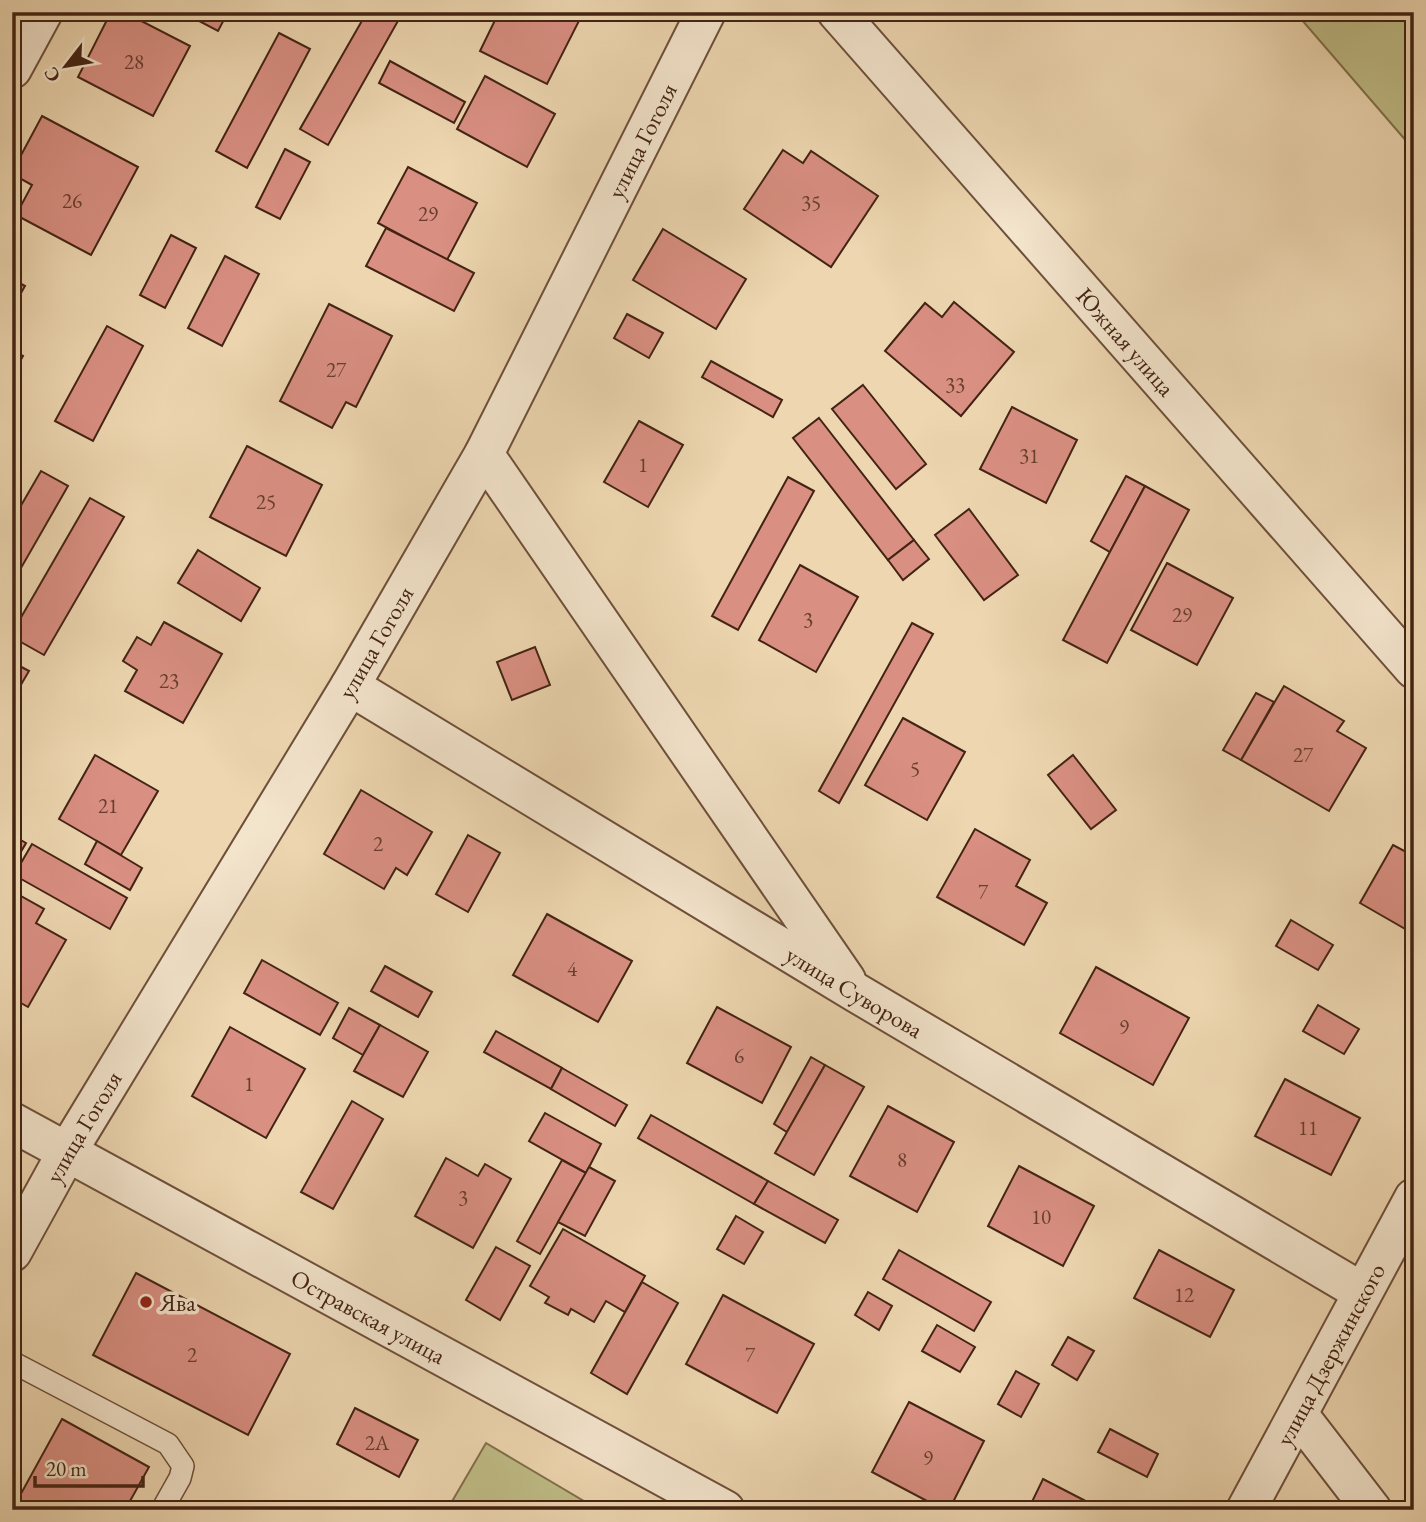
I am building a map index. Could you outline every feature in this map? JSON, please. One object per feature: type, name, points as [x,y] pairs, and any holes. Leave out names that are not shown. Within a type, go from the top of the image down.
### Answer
[{"type":"street","points":[[12,69],[43,12]]},
{"type":"street","name":"улица Гоголя","points":[[12,1252],[66,1152],[350,686],[484,454],[706,12]]},
{"type":"street","name":"Южная улица","points":[[837,12],[1414,669]]},
{"type":"street","points":[[484,454],[855,992]]},
{"type":"street","name":"улица Суворова","points":[[350,686],[855,992],[1362,1292]]},
{"type":"street","name":"Остравская улица","points":[[12,1122],[725,1510]]},
{"type":"street","name":"улица Дзержинского","points":[[1246,1510],[1414,1198]]},
{"type":"street","points":[[1298,1414],[1372,1510]]},
{"type":"lane","points":[[12,1362],[168,1444],[183,1466],[180,1478],[162,1510]]},
{"type":"shaded area","points":[[1295,12],[1414,12],[1414,150]]},
{"type":"shaded area","points":[[486,1443],[599,1510],[447,1510]]},
{"type":"building","points":[[111,12],[124,12],[190,46],[153,116],[78,77]]},
{"type":"building","points":[[182,12],[228,12],[218,31]]},
{"type":"building","points":[[367,12],[403,12],[328,145],[300,129]]},
{"type":"building","points":[[499,12],[577,12],[582,15],[547,84],[480,51]]},
{"type":"building","points":[[279,33],[310,49],[247,168],[216,151]]},
{"type":"building","points":[[390,61],[465,102],[454,123],[379,83]]},
{"type":"building","points":[[485,76],[555,114],[527,167],[457,129]]},
{"type":"building","points":[[42,116],[138,167],[91,255],[16,215],[32,185],[12,172]]},
{"type":"building","points":[[285,149],[310,162],[280,219],[256,207]]},
{"type":"building","points":[[783,150],[803,163],[811,151],[878,196],[831,267],[744,209]]},
{"type":"building","points":[[408,167],[477,203],[447,260],[378,223]]},
{"type":"building","points":[[386,228],[474,273],[454,311],[366,266]]},
{"type":"building","points":[[663,229],[746,279],[716,329],[633,280]]},
{"type":"building","points":[[171,235],[196,248],[165,308],[140,295]]},
{"type":"building","points":[[225,256],[259,274],[222,346],[188,328]]},
{"type":"building","points":[[12,279],[25,286],[12,309]]},
{"type":"building","points":[[954,302],[1014,352],[961,416],[885,351],[925,303],[942,317]]},
{"type":"building","points":[[329,304],[392,336],[356,407],[346,402],[332,428],[280,401]]},
{"type":"building","points":[[627,314],[663,333],[649,358],[614,338]]},
{"type":"building","points":[[107,326],[143,346],[93,441],[55,421]]},
{"type":"building","points":[[12,350],[23,356],[12,376]]},
{"type":"building","points":[[711,361],[782,400],[773,417],[702,377]]},
{"type":"building","points":[[863,385],[926,464],[896,489],[832,409]]},
{"type":"building","points":[[1012,407],[1077,440],[1046,503],[980,469]]},
{"type":"building","points":[[819,418],[914,540],[888,560],[793,438]]},
{"type":"building","points":[[639,421],[683,445],[648,507],[604,482]]},
{"type":"building","points":[[247,446],[322,485],[286,556],[210,517]]},
{"type":"building","points":[[41,471],[68,486],[21,568],[12,563],[12,521]]},
{"type":"building","points":[[1126,476],[1145,486],[1110,552],[1091,541]]},
{"type":"building","points":[[788,477],[814,491],[738,630],[712,616]]},
{"type":"building","points":[[1145,486],[1189,510],[1107,663],[1063,640]]},
{"type":"building","points":[[90,498],[124,517],[44,655],[12,637],[12,633]]},
{"type":"building","points":[[969,509],[1018,575],[984,600],[935,535]]},
{"type":"building","points":[[914,540],[929,559],[903,580],[888,560]]},
{"type":"building","points":[[198,550],[260,588],[241,621],[178,583]]},
{"type":"building","points":[[1167,563],[1233,598],[1197,665],[1131,630]]},
{"type":"building","points":[[800,565],[858,597],[816,672],[759,640]]},
{"type":"building","points":[[164,622],[222,654],[183,723],[125,691],[137,670],[123,661],[137,637],[151,645]]},
{"type":"building","points":[[912,623],[933,634],[839,803],[819,791]]},
{"type":"building","points":[[535,647],[550,685],[512,700],[497,662]]},
{"type":"building","points":[[12,662],[29,671],[12,700]]},
{"type":"building","points":[[1284,686],[1344,721],[1337,731],[1366,748],[1329,811],[1241,760]]},
{"type":"building","points":[[1256,693],[1274,702],[1241,760],[1223,750]]},
{"type":"building","points":[[903,718],[965,752],[927,820],[865,785]]},
{"type":"building","points":[[95,755],[158,791],[121,855],[59,819]]},
{"type":"building","points":[[1073,755],[1116,810],[1091,829],[1048,775]]},
{"type":"building","points":[[361,790],[432,832],[407,875],[396,868],[384,889],[324,854]]},
{"type":"building","points":[[975,829],[1030,860],[1016,886],[1047,903],[1024,945],[937,897]]},
{"type":"building","points":[[12,835],[26,843],[12,867]]},
{"type":"building","points":[[468,835],[500,853],[468,912],[436,894]]},
{"type":"building","points":[[97,841],[142,868],[130,890],[85,864]]},
{"type":"building","points":[[32,844],[127,898],[110,929],[14,875]]},
{"type":"building","points":[[1393,845],[1414,856],[1414,934],[1360,903]]},
{"type":"building","points":[[12,891],[44,909],[36,923],[66,940],[28,1007],[12,998]]},
{"type":"building","points":[[547,914],[632,961],[598,1022],[513,975]]},
{"type":"building","points":[[1291,920],[1333,945],[1318,970],[1276,946]]},
{"type":"building","points":[[262,960],[338,1003],[320,1035],[244,993]]},
{"type":"building","points":[[385,966],[432,992],[418,1017],[371,991]]},
{"type":"building","points":[[1096,967],[1189,1018],[1153,1085],[1060,1033]]},
{"type":"building","points":[[1318,1005],[1359,1029],[1344,1054],[1303,1031]]},
{"type":"building","points":[[717,1007],[791,1047],[762,1103],[687,1063]]},
{"type":"building","points":[[349,1008],[380,1025],[363,1055],[333,1038]]},
{"type":"building","points":[[380,1025],[428,1052],[403,1097],[354,1071]]},
{"type":"building","points":[[230,1027],[305,1069],[266,1138],[192,1096]]},
{"type":"building","points":[[496,1031],[562,1068],[551,1089],[484,1052]]},
{"type":"building","points":[[811,1057],[825,1065],[787,1132],[774,1124]]},
{"type":"building","points":[[825,1065],[864,1087],[814,1175],[775,1153]]},
{"type":"building","points":[[562,1068],[627,1105],[615,1126],[551,1089]]},
{"type":"building","points":[[1285,1079],[1360,1118],[1331,1175],[1255,1136]]},
{"type":"building","points":[[352,1101],[383,1119],[333,1209],[301,1192]]},
{"type":"building","points":[[888,1106],[954,1142],[917,1212],[850,1176]]},
{"type":"building","points":[[545,1113],[601,1144],[586,1173],[529,1141]]},
{"type":"building","points":[[651,1115],[768,1181],[754,1204],[638,1138]]},
{"type":"building","points":[[446,1158],[478,1176],[485,1164],[511,1179],[473,1248],[415,1216]]},
{"type":"building","points":[[562,1160],[586,1173],[540,1254],[517,1241]]},
{"type":"building","points":[[1019,1166],[1094,1206],[1063,1266],[988,1226]]},
{"type":"building","points":[[589,1167],[615,1181],[585,1236],[558,1222]]},
{"type":"building","points":[[768,1181],[838,1220],[825,1243],[754,1204]]},
{"type":"building","points":[[736,1216],[763,1232],[744,1264],[717,1249]]},
{"type":"building","points":[[563,1229],[645,1276],[625,1312],[606,1301],[594,1322],[571,1309],[568,1315],[545,1303],[549,1297],[530,1286]]},
{"type":"building","points":[[496,1247],[530,1266],[500,1320],[466,1300]]},
{"type":"building","points":[[899,1250],[991,1302],[974,1331],[883,1279]]},
{"type":"building","points":[[1159,1250],[1234,1290],[1210,1337],[1134,1298]]},
{"type":"building","points":[[136,1273],[290,1354],[248,1435],[93,1355]]},
{"type":"building","points":[[642,1282],[678,1303],[627,1394],[591,1373]]},
{"type":"building","points":[[868,1292],[892,1306],[879,1330],[855,1315]]},
{"type":"building","points":[[723,1295],[814,1344],[777,1413],[686,1364]]},
{"type":"building","points":[[937,1325],[975,1347],[960,1372],[922,1351]]},
{"type":"building","points":[[1068,1337],[1094,1351],[1077,1380],[1052,1365]]},
{"type":"building","points":[[1016,1371],[1039,1384],[1021,1417],[998,1404]]},
{"type":"building","points":[[1414,1373],[1414,1388],[1407,1385]]},
{"type":"building","points":[[909,1402],[984,1441],[949,1510],[944,1510],[872,1472]]},
{"type":"building","points":[[355,1408],[418,1440],[399,1477],[337,1444]]},
{"type":"building","points":[[62,1419],[149,1467],[125,1510],[12,1510]]},
{"type":"building","points":[[1110,1429],[1158,1454],[1147,1477],[1098,1452]]},
{"type":"building","points":[[1043,1479],[1103,1510],[1028,1510]]},
{"type":"place","name":"Ява","points":[[146,1302]]}]
